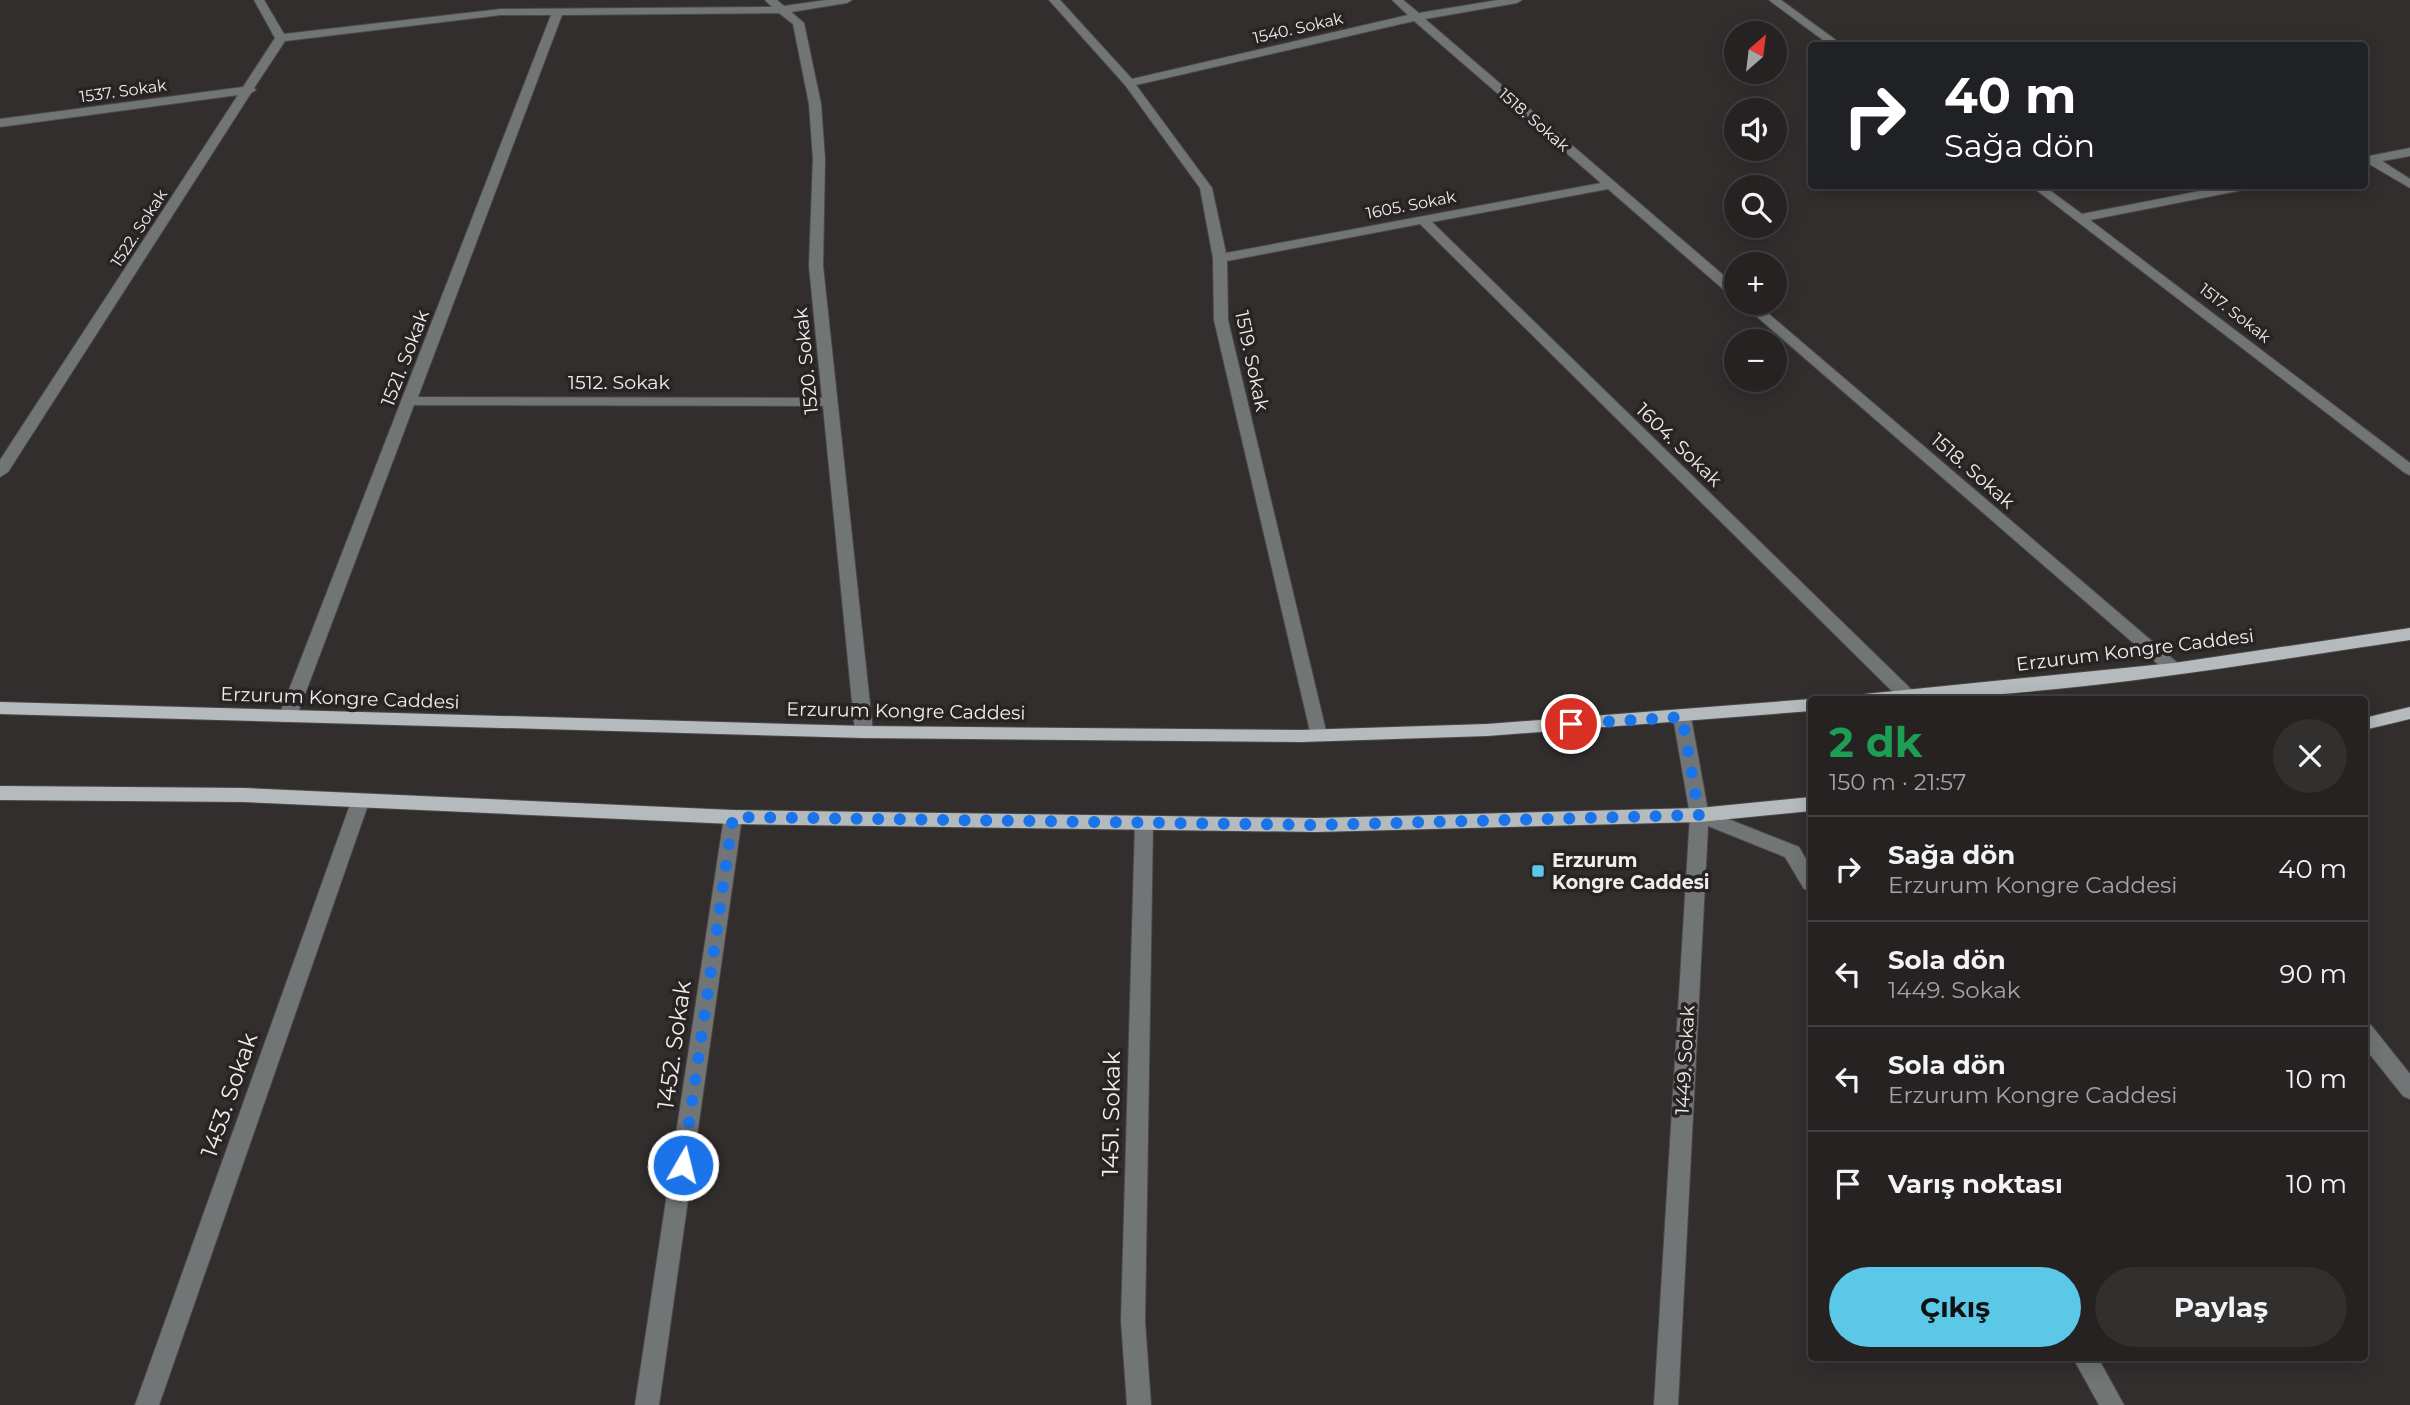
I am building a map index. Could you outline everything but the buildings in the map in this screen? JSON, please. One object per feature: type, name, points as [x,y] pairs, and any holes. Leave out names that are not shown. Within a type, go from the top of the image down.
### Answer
[{"type":"main road","name":"Erzurum Kongre Caddesi","points":[[1908,696],[2174,669],[2410,634]]},
{"type":"main road","name":"Erzurum Kongre Caddesi","points":[[0,708],[864,733],[1318,735],[1487,730],[1808,705]]},
{"type":"main road","points":[[2368,723],[2410,713]]},
{"type":"main road","points":[[0,793],[244,795],[733,817],[1316,825],[1699,815],[1808,804]]},
{"type":"street","points":[[259,0],[281,38],[501,12],[782,10],[847,0]]},
{"type":"street","points":[[496,0],[501,12]]},
{"type":"street","name":"1520. Sokak","points":[[770,0],[798,23],[815,104],[819,159],[816,266],[864,733]]},
{"type":"street","name":"1519. Sokak","points":[[1054,0],[1129,83],[1206,188],[1220,258],[1221,320],[1318,735]]},
{"type":"street","name":"1518. Sokak","points":[[1397,0],[1724,283]]},
{"type":"street","name":"1540. Sokak","points":[[1129,83],[1416,17],[1517,0]]},
{"type":"street","points":[[1774,0],[1833,42]]},
{"type":"street","name":"1521. Sokak","points":[[287,718],[558,12]]},
{"type":"street","name":"1522. Sokak","points":[[0,472],[250,90],[281,38]]},
{"type":"street","name":"1537. Sokak","points":[[0,123],[250,90]]},
{"type":"street","points":[[2368,160],[2410,152]]},
{"type":"street","points":[[2368,160],[2410,184]]},
{"type":"street","name":"1605. Sokak","points":[[1220,258],[1608,185]]},
{"type":"street","name":"1517. Sokak","points":[[2041,189],[2410,470]]},
{"type":"street","points":[[2082,218],[2228,189]]},
{"type":"street","name":"1604. Sokak","points":[[1424,221],[1908,696]]},
{"type":"street","name":"1518. Sokak","points":[[1762,315],[2174,669]]},
{"type":"street","name":"1512. Sokak","points":[[410,401],[829,402]]},
{"type":"street","name":"1449. Sokak","points":[[1666,1405],[1699,815],[1682,717]]},
{"type":"street","name":"1453. Sokak","points":[[147,1405],[360,802]]},
{"type":"street","points":[[1699,815],[1792,852],[1808,879]]},
{"type":"street","name":"1452. Sokak","points":[[648,1405],[733,817]]},
{"type":"street","name":"1451. Sokak","points":[[1139,1405],[1133,1321],[1144,823]]},
{"type":"street","points":[[2368,1036],[2410,1090]]},
{"type":"street","points":[[2087,1361],[2112,1405]]},
{"type":"place","name":"Erzurum Kongre Caddesi","points":[[1538,871]]},
{"type":"route","points":[[683,1165],[733,817],[1316,825],[1699,815],[1682,717],[1571,724]]}]
